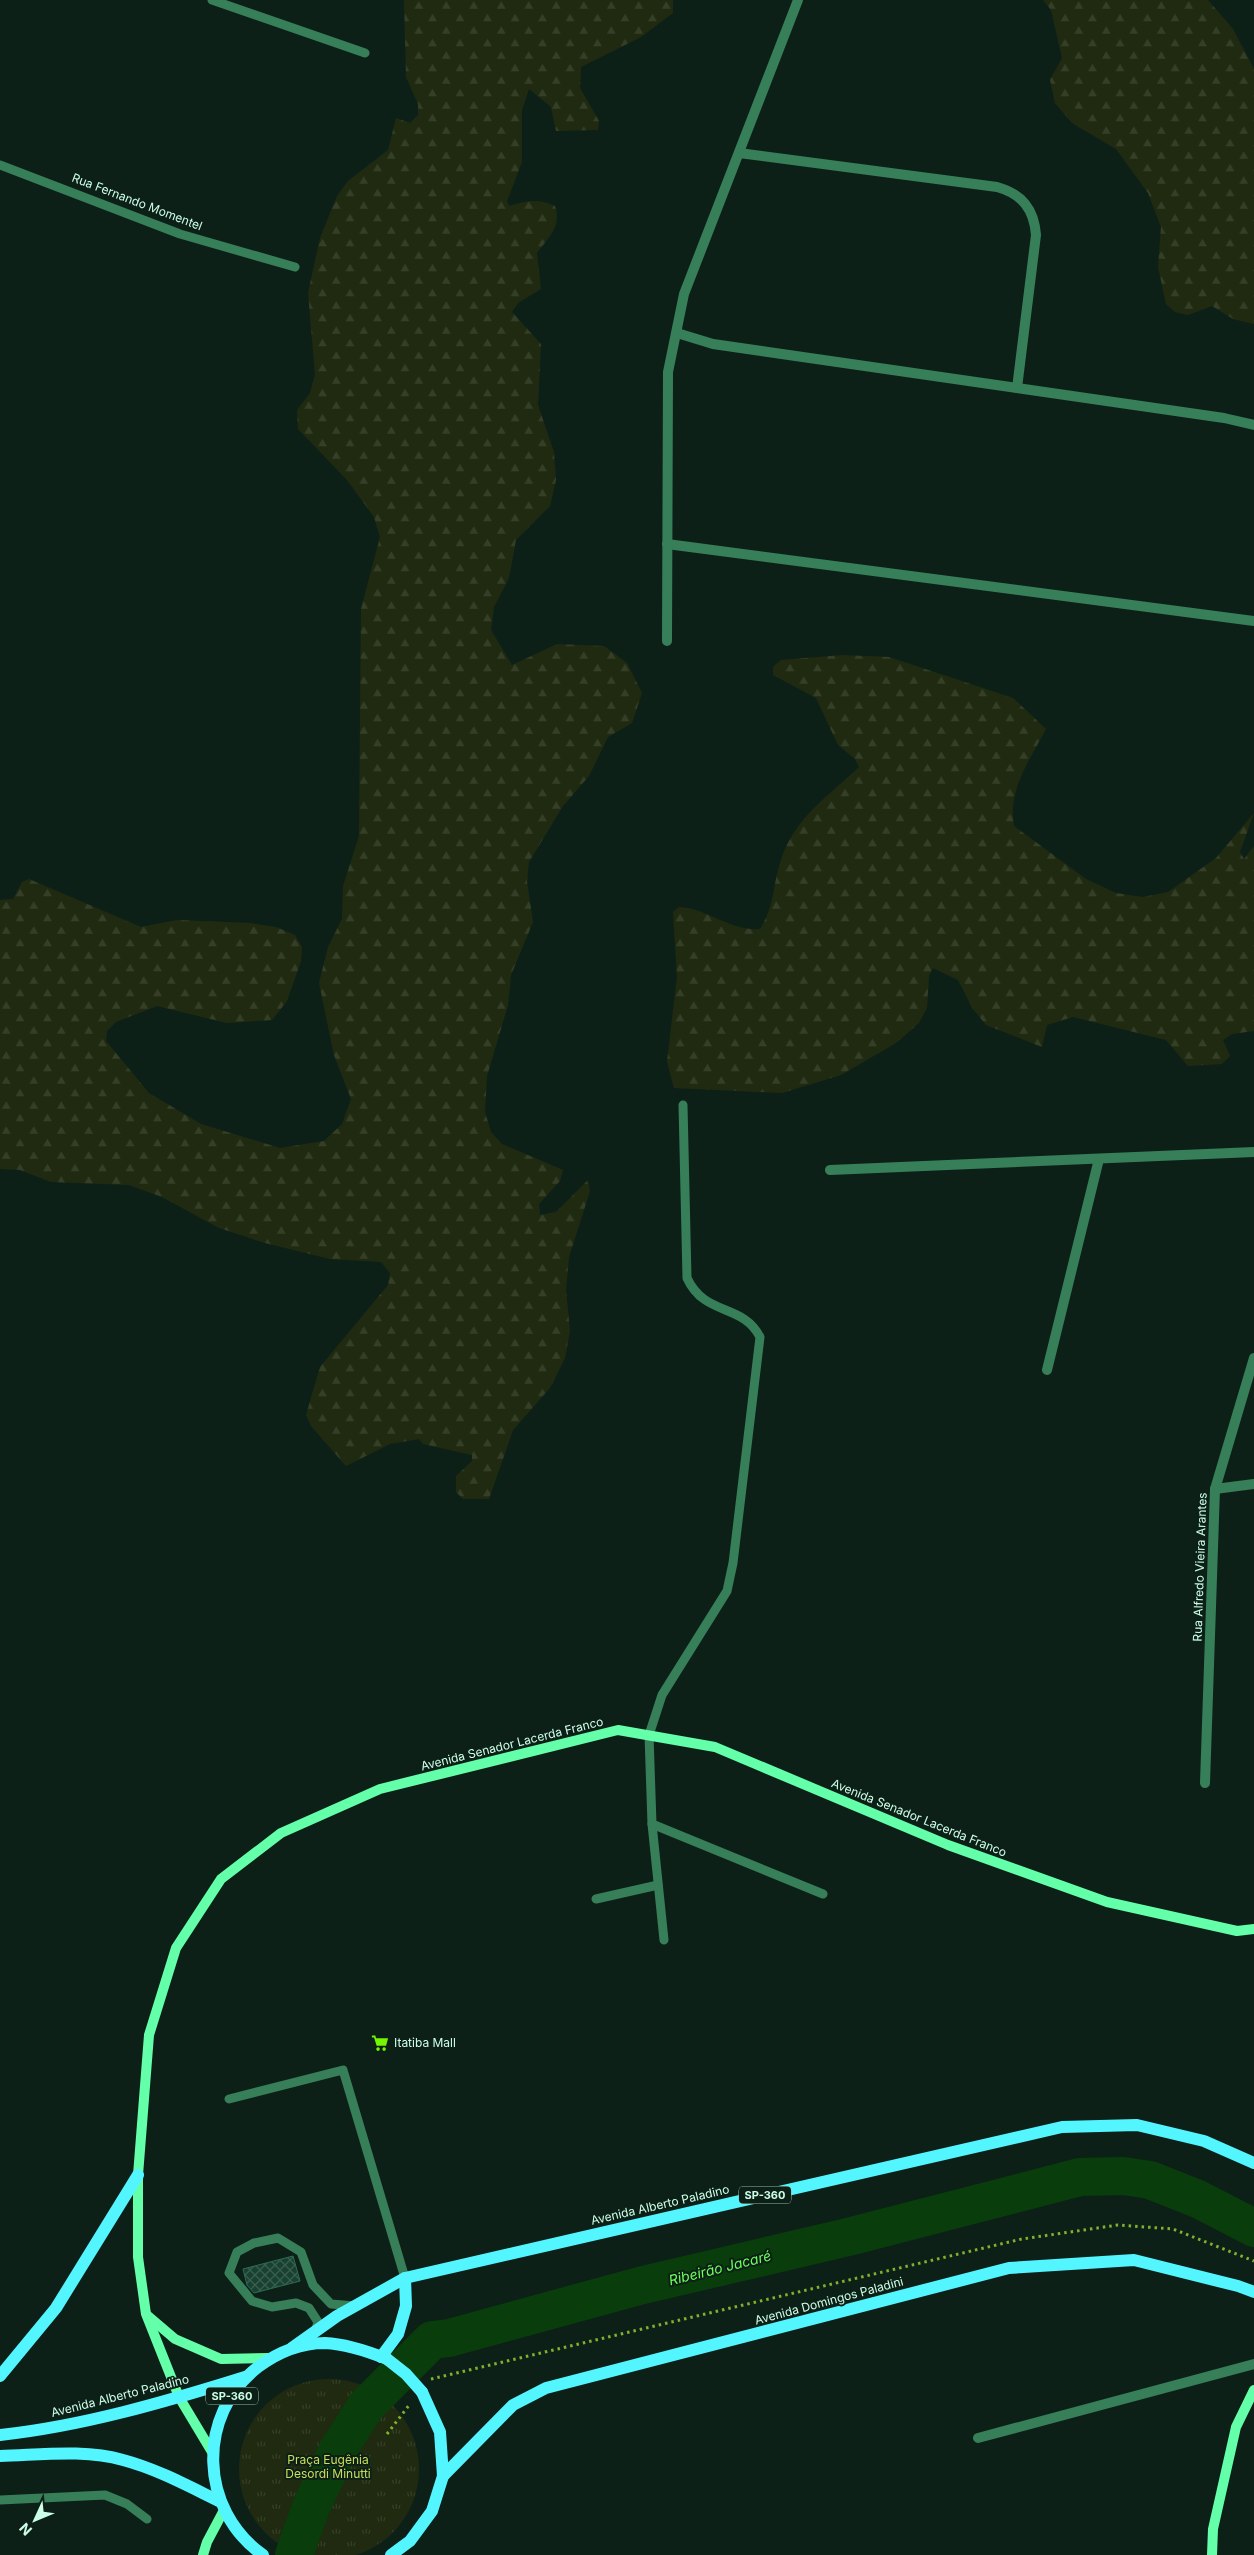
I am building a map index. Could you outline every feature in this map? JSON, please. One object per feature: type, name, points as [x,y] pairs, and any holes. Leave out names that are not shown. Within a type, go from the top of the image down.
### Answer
[{"type":"main road","name":"Avenida Senador Lacerda Franco","points":[[212,2452],[180,2397],[146,2314],[138,2257],[138,2175],[149,2034],[176,1948],[221,1880],[281,1833],[380,1789],[618,1730],[715,1747],[948,1845],[1107,1902],[1237,1931],[1254,1929]]},
{"type":"main road","name":"Avenida Alberto Paladino","points":[[292,2348],[337,2316],[405,2278],[1062,2127],[1138,2125],[1204,2142],[1254,2163]]},
{"type":"main road","points":[[0,2376],[56,2308],[138,2175]]},
{"type":"main road","name":"Avenida Domingos Paladini","points":[[443,2476],[513,2405],[546,2388],[1009,2268],[1134,2260],[1238,2286],[1254,2292]]},
{"type":"main road","points":[[384,2358],[398,2334],[406,2306],[405,2278]]},
{"type":"main road","points":[[146,2314],[176,2340],[221,2359],[269,2358]]},
{"type":"main road","name":"Avenida Domingos Paladini","points":[[261,2554],[240,2534],[222,2505],[213,2477],[212,2452],[221,2412],[244,2378],[269,2358],[292,2348],[324,2343],[356,2347],[384,2358],[425,2387],[440,2432],[443,2476],[432,2511],[410,2541],[391,2555]]},
{"type":"main road","name":"Avenida Alberto Paladino","points":[[0,2435],[32,2432],[180,2397],[244,2378]]},
{"type":"main road","points":[[1212,2555],[1213,2530],[1236,2428],[1254,2390]]},
{"type":"main road","points":[[0,2456],[80,2455],[122,2460],[163,2474],[222,2505],[203,2555]]},
{"type":"street","points":[[667,640],[668,372],[684,294],[798,0]]},
{"type":"street","points":[[739,153],[997,187],[1010,190],[1021,198],[1030,208],[1035,221],[1036,235],[1017,388]]},
{"type":"street","points":[[677,333],[713,344],[1224,418],[1254,425]]},
{"type":"street","points":[[667,544],[1254,621]]},
{"type":"street","points":[[830,1170],[1254,1152]]},
{"type":"street","points":[[1047,1370],[1100,1158]]},
{"type":"street","name":"Rua Alfredo Vieira Arantes","points":[[1205,1783],[1214,1489],[1254,1358]]},
{"type":"street","points":[[1214,1489],[1254,1484]]},
{"type":"street","points":[[978,2438],[1254,2364]]},
{"type":"lane","points":[[212,0],[365,53]]},
{"type":"lane","name":"Rua Fernando Momentel","points":[[0,165],[180,234],[295,267]]},
{"type":"lane","points":[[664,1940],[652,1824],[649,1736],[662,1695],[727,1591],[760,1337],[754,1326],[742,1318],[705,1302],[694,1292],[687,1278],[683,1105]]},
{"type":"lane","points":[[652,1824],[823,1894]]},
{"type":"lane","points":[[596,1899],[658,1885]]},
{"type":"lane","points":[[229,2099],[343,2070],[405,2278]]},
{"type":"lane","points":[[315,2332],[318,2322],[309,2308],[296,2302],[272,2306],[252,2301],[229,2273],[237,2252],[254,2242],[278,2238],[301,2252],[313,2284],[332,2304],[355,2306]]},
{"type":"lane","points":[[0,2500],[105,2495],[127,2504],[147,2519]]},
{"type":"path","points":[[425,2387],[433,2377],[512,2361],[1022,2239],[1060,2233],[1118,2225],[1173,2229],[1254,2261]]},
{"type":"path","points":[[387,2434],[411,2402]]},
{"type":"green space","points":[[404,0],[673,0],[673,13],[641,37],[581,67],[580,88],[599,121],[598,130],[556,131],[551,107],[529,89],[522,110],[522,162],[507,201],[509,206],[537,201],[549,203],[555,206],[557,213],[557,220],[553,231],[537,253],[541,289],[518,303],[512,312],[541,344],[538,405],[554,452],[556,480],[550,506],[516,540],[509,578],[494,607],[491,630],[512,665],[557,644],[604,646],[627,663],[642,693],[632,723],[608,737],[589,776],[563,806],[529,862],[527,881],[533,922],[511,975],[508,1005],[487,1076],[485,1112],[491,1132],[502,1144],[563,1170],[560,1181],[539,1204],[540,1215],[556,1212],[588,1180],[590,1191],[569,1257],[566,1290],[570,1331],[565,1358],[550,1388],[513,1430],[489,1499],[463,1499],[456,1492],[456,1476],[472,1461],[472,1455],[423,1444],[419,1439],[390,1444],[346,1466],[311,1426],[306,1415],[320,1367],[388,1285],[390,1273],[381,1262],[330,1259],[265,1243],[219,1228],[162,1197],[129,1185],[51,1182],[20,1170],[0,1169],[0,900],[13,899],[22,882],[29,879],[141,927],[177,920],[249,923],[276,927],[295,935],[302,947],[301,961],[287,1001],[272,1020],[227,1023],[157,1006],[116,1022],[107,1031],[106,1041],[149,1093],[201,1124],[280,1148],[324,1141],[342,1124],[351,1099],[334,1055],[319,983],[328,947],[342,919],[343,886],[359,836],[361,609],[380,537],[374,517],[347,480],[298,429],[297,410],[310,393],[315,375],[308,293],[320,238],[337,196],[348,181],[388,150],[396,118],[410,123],[418,115],[418,104],[406,77]]},
{"type":"green space","points":[[1043,0],[1208,0],[1233,29],[1254,69],[1254,324],[1233,319],[1212,306],[1188,315],[1175,312],[1166,304],[1158,267],[1161,227],[1148,193],[1116,149],[1072,123],[1055,103],[1050,80],[1062,58],[1051,10]]},
{"type":"green space","points":[[842,655],[889,657],[1013,698],[1046,729],[1021,776],[1017,788],[1014,800],[1014,826],[1086,879],[1116,893],[1143,897],[1168,892],[1216,858],[1254,813],[1240,852],[1244,859],[1254,846],[1254,1031],[1232,1034],[1223,1040],[1230,1056],[1222,1064],[1188,1066],[1166,1040],[1073,1017],[1047,1025],[1042,1047],[986,1025],[973,1009],[958,980],[933,968],[929,976],[927,1008],[919,1023],[896,1043],[841,1075],[782,1093],[674,1088],[667,1062],[677,977],[673,912],[679,907],[689,908],[739,927],[760,929],[769,911],[781,860],[794,832],[814,809],[859,767],[855,759],[838,745],[816,698],[773,675],[773,667],[781,660]]},
{"type":"green space","name":"Praça Eugênia Desordi Minutti","points":[[320,2379],[338,2379],[363,2386],[379,2394],[393,2405],[404,2419],[412,2435],[419,2460],[419,2478],[412,2503],[404,2519],[393,2533],[379,2544],[355,2555],[338,2559],[320,2559],[303,2555],[279,2544],[259,2526],[243,2495],[239,2478],[239,2460],[243,2443],[254,2419],[272,2399],[303,2383]]},
{"type":"building","points":[[293,2256],[300,2281],[254,2293],[247,2285],[243,2269]]},
{"type":"waterway","name":"Ribeirão Jacaré","points":[[294,2555],[311,2507],[338,2450],[366,2406],[432,2340],[449,2338],[643,2285],[848,2237],[1080,2177],[1123,2176],[1150,2180],[1198,2199],[1254,2228]]},
{"type":"place","name":"Itatiba Mall","points":[[380,2043]]}]
